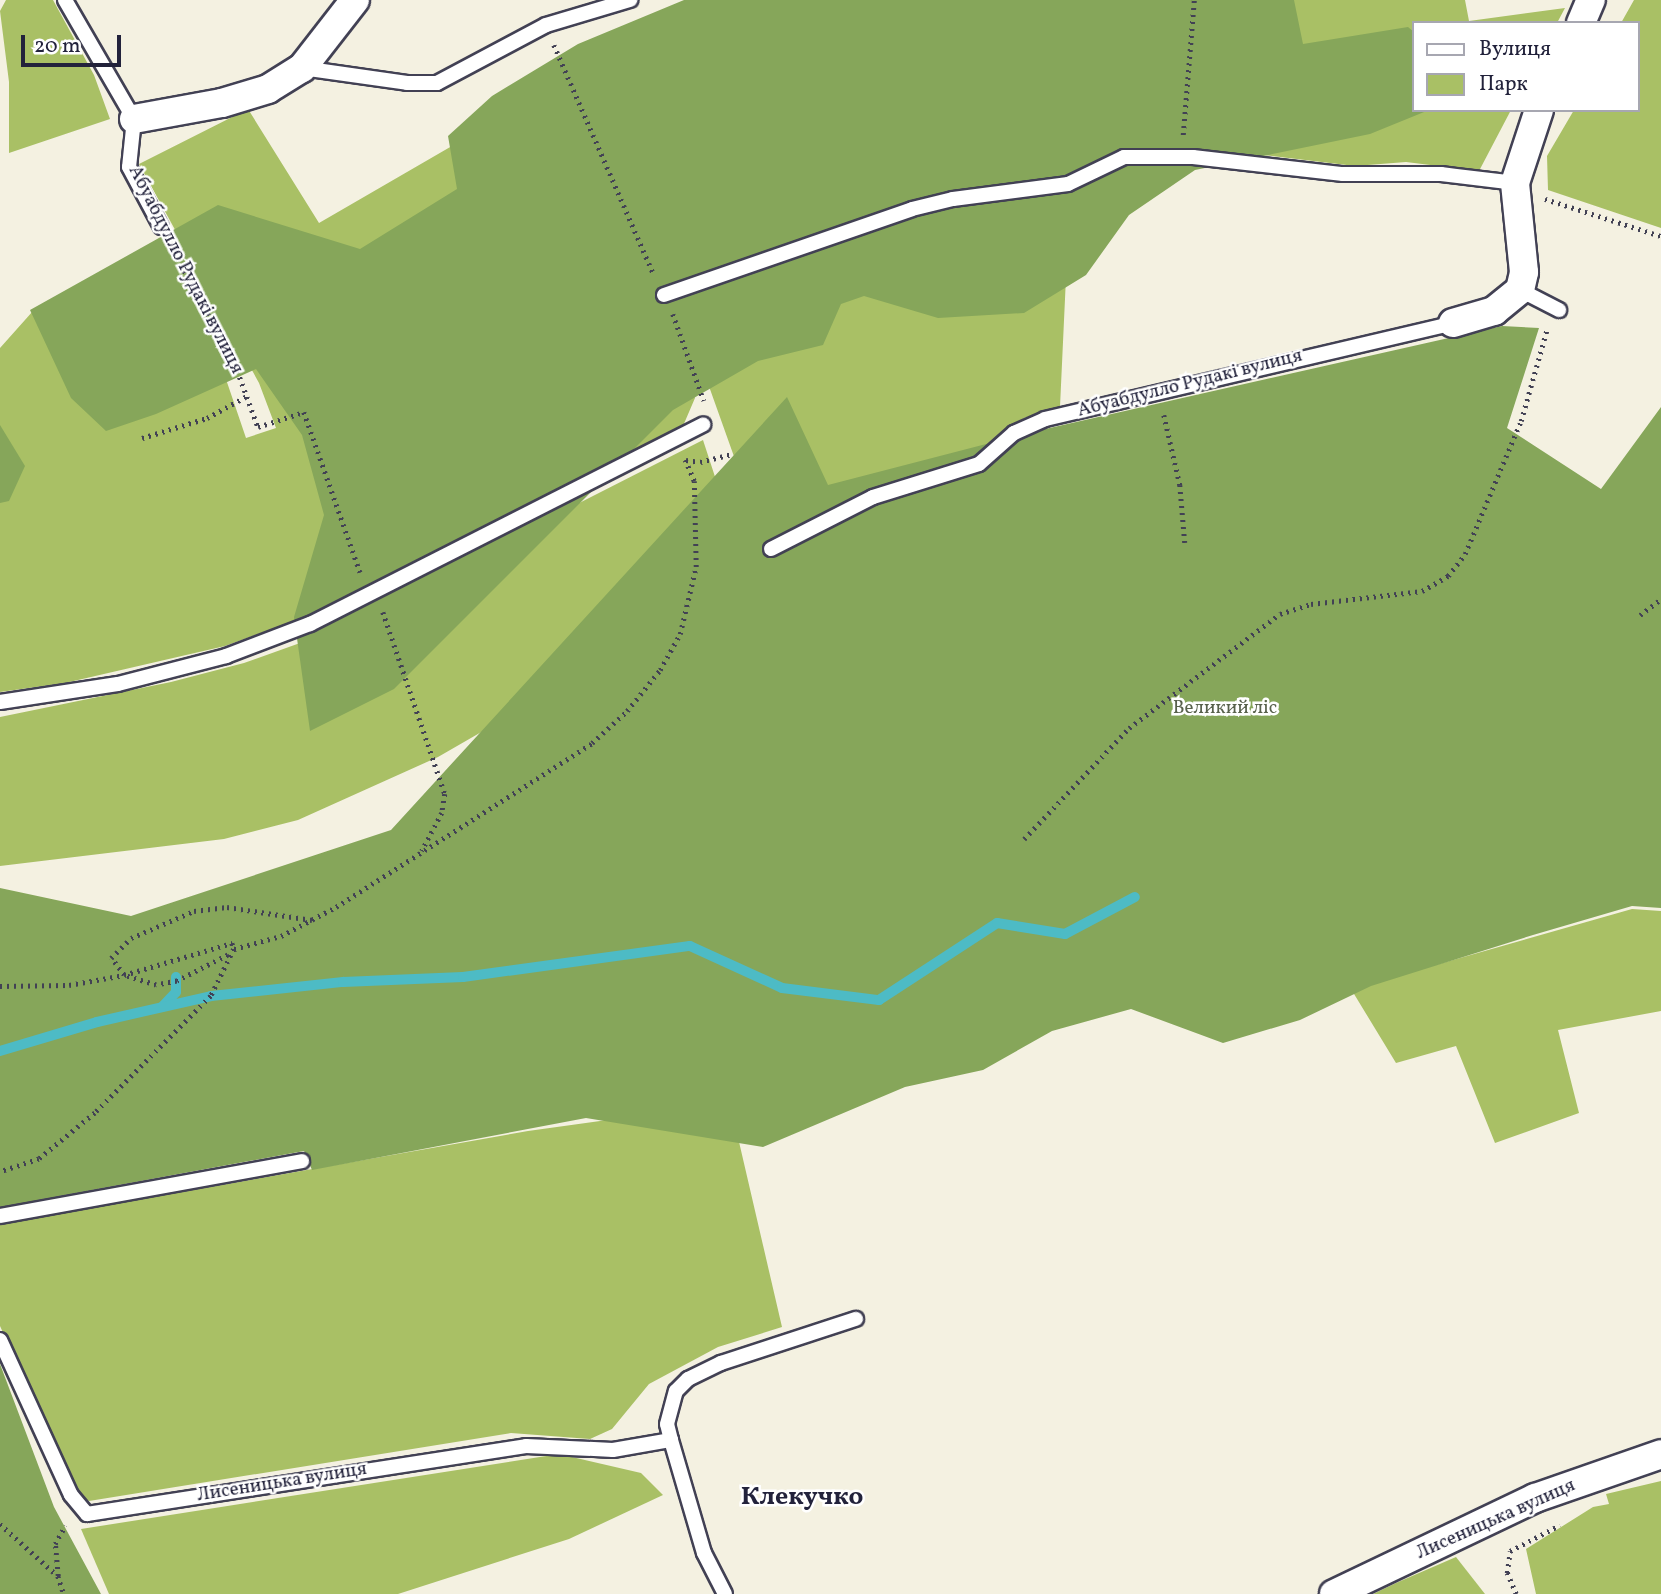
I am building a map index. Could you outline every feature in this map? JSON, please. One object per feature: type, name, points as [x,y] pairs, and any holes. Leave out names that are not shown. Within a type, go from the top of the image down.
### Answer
[{"type":"street","points":[[134,119],[222,103],[268,89],[302,68],[355,0]]},
{"type":"street","points":[[1582,21],[1591,0]]},
{"type":"street","points":[[1520,290],[1524,272],[1515,186],[1538,112]]},
{"type":"street","name":"Абуабдулло Рудакі вулиця","points":[[1453,323],[1494,311],[1520,290]]},
{"type":"street","name":"Лисеницька вулиця","points":[[1334,1594],[1535,1498],[1661,1454]]},
{"type":"lane","points":[[65,0],[134,119]]},
{"type":"lane","points":[[302,68],[407,83],[437,83],[546,25],[630,0]]},
{"type":"lane","name":"Абуабдулло Рудакі вулиця","points":[[134,119],[129,167],[161,228]]},
{"type":"lane","points":[[664,295],[912,209],[953,199],[1068,184],[1124,157],[1180,157],[1343,174],[1441,174],[1515,186]]},
{"type":"lane","points":[[1520,290],[1559,310]]},
{"type":"lane","name":"Абуабдулло Рудакі вулиця","points":[[771,549],[873,497],[979,464],[1027,425],[1160,394],[1333,348],[1453,323]]},
{"type":"lane","points":[[0,702],[118,684],[226,656],[372,594],[703,425]]},
{"type":"lane","points":[[0,1216],[302,1161]]},
{"type":"lane","points":[[725,1594],[704,1552],[671,1440],[669,1407],[688,1378],[721,1363],[856,1319]]},
{"type":"lane","name":"Лисеницька вулиця","points":[[0,1340],[71,1495],[87,1514],[526,1446],[613,1450],[671,1440]]},
{"type":"path","points":[[1180,157],[1195,0]]},
{"type":"path","points":[[546,25],[684,337],[707,408],[703,425]]},
{"type":"path","points":[[1515,186],[1661,236]]},
{"type":"path","name":"Абуабдулло Рудакі вулиця","points":[[161,228],[235,364],[258,427],[304,412],[372,594]]},
{"type":"path","points":[[1024,839],[1129,728],[1280,614],[1311,604],[1422,591],[1448,576],[1465,554],[1521,421],[1548,324]]},
{"type":"path","points":[[1160,394],[1180,485],[1185,543]]},
{"type":"path","points":[[142,438],[207,418],[247,396]]},
{"type":"path","points":[[664,446],[685,460],[700,462],[733,454]]},
{"type":"path","points":[[312,920],[227,908],[194,911],[116,949],[111,958],[124,975],[156,985],[177,982],[234,949],[281,936],[312,920],[592,743],[627,711],[660,670],[680,634],[696,567],[694,481],[685,460]]},
{"type":"path","points":[[372,594],[428,734],[445,794],[442,813],[422,851]]},
{"type":"path","points":[[1640,615],[1661,598]]},
{"type":"path","points":[[0,985],[69,985],[124,975],[232,943],[234,949]]},
{"type":"path","points":[[0,1172],[40,1159],[95,1114],[211,996],[229,954]]},
{"type":"path","points":[[64,1594],[58,1576],[55,1544],[61,1528],[71,1521]]},
{"type":"path","points":[[1516,1594],[1507,1573],[1510,1551],[1567,1521]]},
{"type":"path","points":[[0,1524],[58,1576]]},
{"type":"green space","points":[[6,0],[53,0],[94,75],[110,119],[9,153],[9,82],[0,11]]},
{"type":"green space","points":[[684,0],[1294,0],[1303,44],[1408,27],[1412,30],[1412,112],[1424,112],[1370,134],[1195,170],[1129,215],[1086,275],[1024,313],[938,318],[864,296],[841,304],[823,345],[758,361],[673,410],[394,689],[310,731],[294,617],[324,515],[302,435],[256,369],[156,414],[106,431],[71,398],[30,310],[218,205],[360,249],[457,189],[448,136],[492,96],[578,44]]},
{"type":"green space","points":[[1206,0],[1465,0],[1469,21],[1412,21],[1412,112],[1510,112],[1479,171],[1406,162],[1355,166],[1264,155]]},
{"type":"green space","points":[[1634,0],[1661,0],[1661,228],[1548,190],[1547,156],[1573,112],[1640,112],[1640,21],[1622,21]]},
{"type":"green space","points":[[1565,8],[1558,21],[1469,21]]},
{"type":"green space","points":[[248,109],[319,223],[464,139],[675,335],[695,398],[683,426],[297,620],[225,646],[65,683],[0,692],[0,348],[33,311],[214,344],[246,438],[276,428],[259,383],[139,164]]},
{"type":"green space","points":[[1070,191],[1060,407],[1024,418],[995,443],[762,535],[680,305]]},
{"type":"green space","name":"Великий ліс","points":[[1502,326],[1539,328],[1507,428],[1601,489],[1661,407],[1661,908],[1632,906],[1533,935],[1371,986],[1300,1020],[1223,1043],[1131,1009],[1052,1031],[983,1070],[905,1087],[763,1147],[586,1118],[312,1170],[304,1151],[0,1207],[0,888],[131,916],[391,830],[787,397],[828,485],[1032,432]]},
{"type":"green space","points":[[0,425],[25,466],[9,501],[0,503]]},
{"type":"green space","points":[[703,440],[752,590],[570,681],[438,757],[298,820],[224,839],[0,866],[0,717],[171,682],[244,663],[314,638]]},
{"type":"green space","points":[[1632,909],[1661,911],[1661,1011],[1558,1030],[1579,1113],[1495,1143],[1456,1046],[1396,1063],[1351,989]]},
{"type":"green space","points":[[730,1103],[782,1327],[718,1347],[649,1384],[612,1429],[590,1439],[511,1433],[89,1501],[77,1494],[0,1326],[0,1224],[528,1131]]},
{"type":"green space","points":[[0,1364],[54,1507],[101,1594],[0,1594]]},
{"type":"green space","points":[[559,1454],[641,1473],[663,1495],[569,1539],[398,1594],[109,1594],[81,1529]]},
{"type":"green space","points":[[1661,1481],[1661,1594],[1536,1594],[1526,1549],[1593,1507],[1609,1504],[1606,1494]]},
{"type":"green space","points":[[1456,1557],[1485,1594],[1373,1594],[1396,1583]]},
{"type":"waterway","points":[[0,1051],[97,1022],[211,996],[343,982],[463,977],[690,946],[782,988],[879,1000],[997,923],[1065,934],[1135,897]]},
{"type":"waterway","points":[[163,1006],[176,992],[176,977]]},
{"type":"district","name":"Клекучко","points":[[802,1498]]}]
